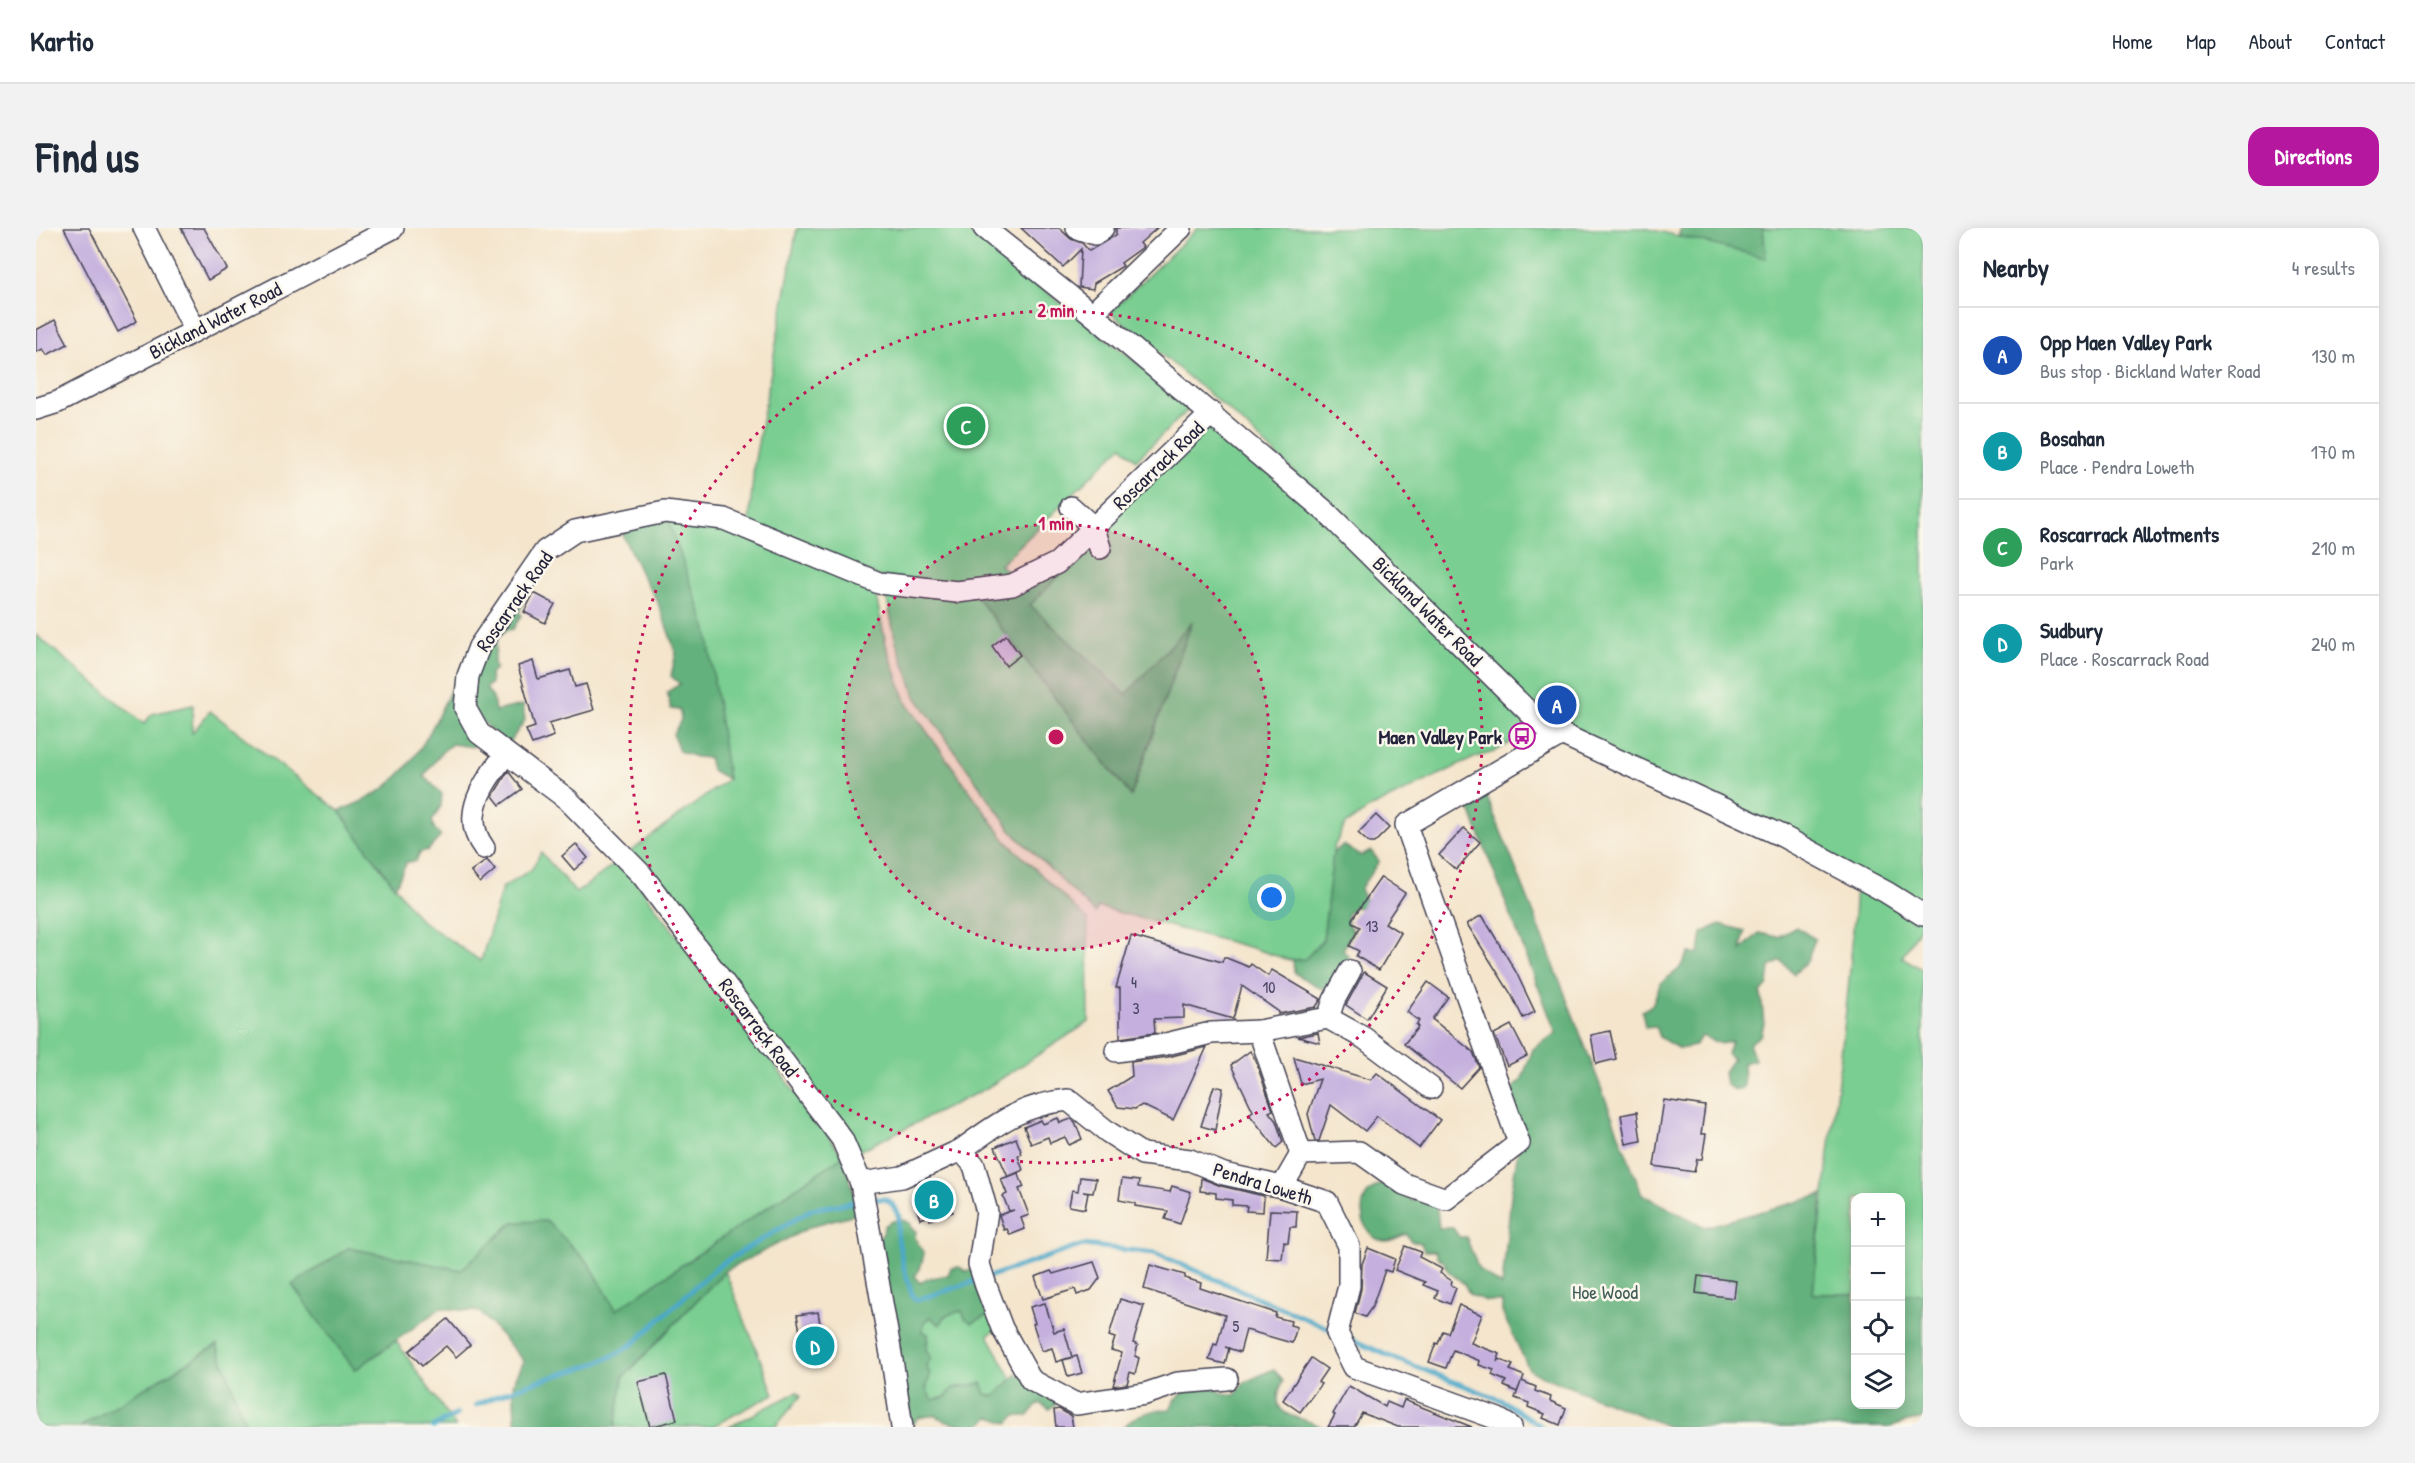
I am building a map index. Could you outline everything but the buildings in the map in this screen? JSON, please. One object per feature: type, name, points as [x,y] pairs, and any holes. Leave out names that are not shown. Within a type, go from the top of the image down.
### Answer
[{"type":"street","points":[[144,228],[195,330]]},
{"type":"street","name":"Bickland Water Road","points":[[36,409],[58,402],[393,228]]},
{"type":"street","name":"Bickland Water Road","points":[[984,228],[1212,413],[1325,511],[1542,725],[1782,836],[1886,892],[1923,915]]},
{"type":"street","points":[[1077,228],[1095,234],[1103,228]]},
{"type":"street","points":[[1092,314],[1181,228]]},
{"type":"street","name":"Roscarrack Road","points":[[902,1427],[861,1183],[843,1139],[642,875],[567,799],[479,733],[465,708],[468,676],[479,647],[545,551],[575,531],[665,512],[724,519],[879,583],[957,592],[1012,585],[1057,563],[1212,413]]},
{"type":"street","points":[[1071,507],[1094,528],[1100,548]]},
{"type":"street","points":[[1301,1154],[1359,1152],[1404,1184],[1446,1199],[1519,1143],[1406,825],[1562,734]]},
{"type":"street","points":[[484,848],[476,837],[474,821],[476,804],[483,784],[506,754]]},
{"type":"street","points":[[1328,1018],[1334,1000],[1350,971]]},
{"type":"street","points":[[1116,1051],[1166,1044],[1212,1033],[1258,1031],[1328,1018],[1364,1038],[1431,1088]]},
{"type":"street","points":[[1258,1031],[1301,1154],[1282,1187]]},
{"type":"street","name":"Pendra Loweth","points":[[861,1183],[902,1177],[961,1150],[1002,1120],[1042,1102],[1068,1100],[1108,1132],[1142,1154],[1190,1160],[1224,1174],[1282,1187],[1327,1203],[1349,1246],[1349,1286],[1337,1333],[1354,1367],[1498,1419],[1511,1427]]},
{"type":"street","points":[[961,1150],[974,1165],[987,1212],[979,1264],[983,1278],[1002,1328],[1031,1380],[1076,1404],[1145,1394],[1178,1383],[1227,1379]]},
{"type":"green space","points":[[797,228],[965,228],[1192,406],[1136,460],[1122,446],[1000,565],[1015,578],[958,585],[880,577],[749,524],[754,465]]},
{"type":"green space","points":[[1198,228],[1645,228],[1765,257],[1763,228],[1923,228],[1923,915],[1542,725],[1291,469],[1231,412],[1110,312]]},
{"type":"green space","points":[[1681,228],[1763,228],[1766,258],[1678,236]]},
{"type":"green space","points":[[1211,420],[1323,514],[1540,725],[1494,752],[1476,757],[1370,808],[1345,825],[1334,847],[1323,940],[1305,960],[1289,960],[1098,907],[1095,913],[1014,834],[916,697],[896,642],[885,589],[976,596],[1131,796],[1191,624],[1126,696],[1030,605],[1084,550],[1112,547],[1102,526]]},
{"type":"green space","points":[[667,517],[707,630],[728,779],[711,770],[709,758],[696,757],[679,751],[673,734],[681,720],[680,710],[671,709],[667,692],[680,684],[671,676],[676,653],[657,600],[641,574],[619,527]]},
{"type":"green space","points":[[668,520],[722,527],[875,591],[886,645],[907,704],[1006,841],[1088,920],[1089,1022],[985,1089],[857,1152],[629,853],[728,779]]},
{"type":"green space","points":[[1071,564],[1030,605],[1126,695],[1192,622],[1131,796],[976,596]]},
{"type":"green space","points":[[518,596],[525,600],[519,612],[521,616],[513,629],[507,630],[497,639],[494,664],[496,668],[490,674],[491,683],[486,688],[493,698],[495,711],[523,705],[525,720],[506,748],[469,706],[473,677]]},
{"type":"green space","points":[[36,635],[144,724],[152,714],[193,705],[192,733],[210,711],[339,811],[419,919],[481,961],[502,888],[532,869],[541,852],[576,893],[620,860],[843,1156],[616,1310],[590,1265],[513,1222],[461,1270],[348,1248],[355,1370],[396,1341],[456,1427],[247,1427],[217,1345],[80,1427],[36,1427]]},
{"type":"green space","points":[[476,644],[464,675],[480,739],[473,747],[452,744],[442,752],[424,776],[442,794],[441,806],[432,821],[434,828],[441,836],[428,850],[420,852],[416,861],[407,862],[395,887],[339,811],[383,789],[410,762],[428,736],[457,676]]},
{"type":"green space","name":"Hoe Wood","points":[[1483,787],[1642,1194],[1705,1227],[1822,1195],[1813,1294],[1851,1294],[1851,1409],[1905,1409],[1905,1294],[1923,1294],[1923,1418],[1889,1427],[1669,1427],[1530,1371],[1502,1312],[1502,1302],[1486,1301],[1470,1295],[1464,1284],[1448,1271],[1435,1251],[1424,1251],[1421,1243],[1411,1241],[1406,1234],[1388,1241],[1380,1240],[1369,1232],[1363,1218],[1363,1203],[1368,1193],[1381,1184],[1393,1184],[1412,1201],[1421,1197],[1436,1200],[1439,1228],[1453,1228],[1459,1237],[1466,1237],[1479,1270],[1502,1286],[1511,1195],[1519,1143],[1503,1098],[1521,1081],[1533,1049],[1556,1033],[1465,797]]},
{"type":"green space","points":[[1343,845],[1361,856],[1371,851],[1379,861],[1360,889],[1365,900],[1362,908],[1354,907],[1346,916],[1353,931],[1343,950],[1352,961],[1335,983],[1322,989],[1294,973],[1293,960],[1305,959],[1323,940],[1333,853]]},
{"type":"green space","points":[[1856,881],[1923,921],[1902,957],[1923,970],[1923,1294],[1905,1294],[1905,1193],[1851,1193],[1851,1294],[1813,1294],[1853,933]]},
{"type":"green space","points":[[1720,924],[1745,931],[1741,950],[1759,933],[1778,937],[1796,927],[1815,939],[1807,961],[1794,974],[1781,961],[1770,967],[1768,985],[1761,993],[1764,1024],[1761,1035],[1749,1044],[1755,1060],[1743,1063],[1744,1087],[1735,1091],[1726,1084],[1724,1072],[1733,1059],[1727,1054],[1731,1041],[1721,1044],[1702,1036],[1694,1046],[1679,1049],[1659,1037],[1655,1026],[1645,1027],[1642,1011],[1652,1005],[1661,983],[1679,969],[1689,953],[1699,953],[1702,933]]},
{"type":"green space","points":[[843,1156],[860,1213],[814,1225],[725,1271],[623,1377],[615,1427],[516,1427],[513,1384],[524,1361],[480,1312],[441,1308],[355,1370],[292,1285],[348,1248],[461,1270],[514,1222],[547,1221],[590,1265],[616,1310]]},
{"type":"green space","points":[[903,1220],[911,1224],[911,1228],[916,1231],[915,1238],[924,1254],[920,1269],[915,1276],[920,1283],[927,1279],[948,1275],[951,1268],[959,1267],[967,1272],[972,1269],[990,1314],[972,1323],[965,1318],[962,1311],[946,1315],[940,1325],[930,1317],[924,1322],[923,1332],[928,1334],[926,1350],[931,1359],[926,1365],[930,1375],[926,1389],[932,1400],[946,1397],[953,1388],[982,1383],[986,1394],[994,1397],[1016,1375],[1026,1376],[1058,1402],[1049,1409],[1039,1403],[1027,1416],[1015,1416],[1008,1423],[990,1417],[979,1426],[966,1426],[947,1422],[935,1415],[918,1418],[911,1427],[879,1237],[883,1234],[884,1226],[893,1221]]},
{"type":"green space","points":[[725,1271],[774,1394],[711,1427],[615,1427],[623,1378]]},
{"type":"green space","points":[[962,1311],[972,1323],[990,1314],[1000,1328],[988,1335],[1012,1379],[994,1397],[986,1394],[932,1400],[926,1389],[930,1375],[926,1365],[928,1334],[923,1332],[924,1322],[930,1317]]},
{"type":"green space","points":[[217,1345],[245,1423],[237,1427],[80,1427]]},
{"type":"green space","points":[[1274,1369],[1283,1381],[1278,1403],[1281,1409],[1287,1414],[1322,1427],[1124,1427],[1133,1418],[1145,1413],[1170,1409],[1182,1394],[1196,1388],[1210,1386],[1223,1393],[1235,1395],[1245,1382]]},
{"type":"green space","points":[[797,1392],[801,1396],[775,1427],[729,1427]]},
{"type":"waterway","points":[[874,1199],[886,1199],[899,1216],[897,1234],[904,1269],[913,1297],[917,1300],[979,1280]]},
{"type":"waterway","points":[[476,1405],[522,1386],[588,1366],[612,1356],[634,1343],[718,1266],[812,1209],[854,1202]]},
{"type":"waterway","points":[[988,1277],[1083,1245],[1155,1253],[1332,1330]]},
{"type":"waterway","points":[[1346,1337],[1501,1400],[1542,1427]]},
{"type":"waterway","points":[[433,1427],[457,1414]]},
{"type":"place","name":"Roscarrack Allotments","points":[[966,426]]},
{"type":"place","name":"Opp Maen Valley Park","points":[[1557,705]]},
{"type":"place","name":"Maen Valley Park","points":[[1522,736]]},
{"type":"place","name":"Bosahan","points":[[934,1200]]},
{"type":"place","name":"Sudbury","points":[[815,1346]]}]
